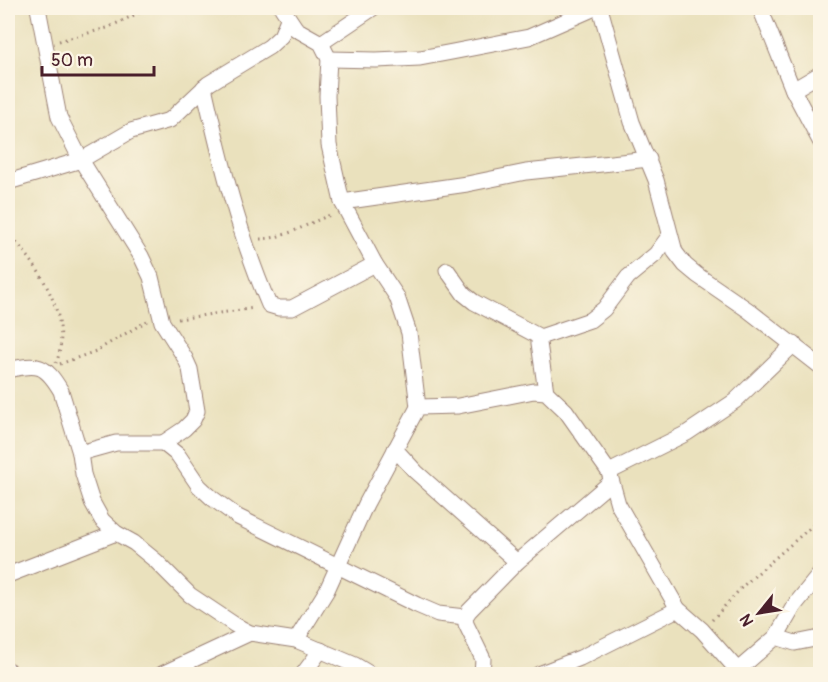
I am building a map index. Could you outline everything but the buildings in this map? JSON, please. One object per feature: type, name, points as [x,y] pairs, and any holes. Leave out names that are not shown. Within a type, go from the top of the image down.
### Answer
[{"type":"street","points":[[38,8],[59,117],[81,160],[141,256],[151,277],[160,318],[190,369],[197,411],[193,420],[184,429],[163,442],[116,443],[80,453]]},
{"type":"street","points":[[321,43],[373,8]]},
{"type":"street","points":[[329,58],[376,60],[420,58],[452,52],[529,37],[595,8]]},
{"type":"street","points":[[600,8],[632,122],[656,180],[675,252],[697,276],[748,310],[820,366]]},
{"type":"street","points":[[760,8],[793,90],[820,141]]},
{"type":"street","points":[[285,13],[296,29],[321,43],[329,58],[327,96],[329,145],[344,206],[375,264],[396,297],[409,333],[418,407],[366,504],[327,590],[296,640]]},
{"type":"street","points":[[8,182],[81,160],[131,132],[170,120],[204,87],[269,47],[280,36],[285,13]]},
{"type":"street","points":[[793,90],[820,74]]},
{"type":"street","points":[[204,87],[222,166],[244,241],[269,305],[292,308],[375,264]]},
{"type":"street","points":[[344,206],[526,172],[649,159]]},
{"type":"street","points":[[447,270],[464,294],[474,302],[540,337],[579,324],[604,309],[628,277],[656,254],[670,235]]},
{"type":"street","points":[[540,337],[546,392],[566,411],[610,477],[618,504],[678,609],[702,630],[739,672],[776,638],[794,606],[820,574]]},
{"type":"street","points":[[482,675],[483,659],[466,624],[465,617],[469,610],[516,562],[610,477],[687,434],[735,401],[794,344]]},
{"type":"street","points":[[8,370],[29,365],[49,371],[61,391],[92,502],[102,520],[116,533],[134,543],[156,561],[190,595],[218,615],[250,633],[296,640],[355,665],[370,675]]},
{"type":"street","points":[[418,407],[458,406],[534,391],[546,392]]},
{"type":"street","points":[[163,442],[178,455],[200,486],[212,498],[252,525],[438,614],[465,617]]},
{"type":"street","points":[[395,449],[416,472],[516,562]]},
{"type":"street","points":[[8,575],[116,533]]},
{"type":"street","points":[[538,675],[580,658],[678,609]]},
{"type":"street","points":[[162,675],[250,633]]},
{"type":"street","points":[[776,638],[795,643],[820,638]]},
{"type":"street","points":[[303,675],[321,650]]},
{"type":"street","points":[[8,670],[9,675]]},
{"type":"path","points":[[45,44],[107,28],[149,8]]},
{"type":"path","points":[[244,241],[288,235],[344,206]]},
{"type":"path","points":[[8,234],[40,274],[55,305],[60,326],[60,351],[55,366],[96,351],[160,318],[269,305]]},
{"type":"path","points":[[702,630],[742,586],[820,519]]}]
